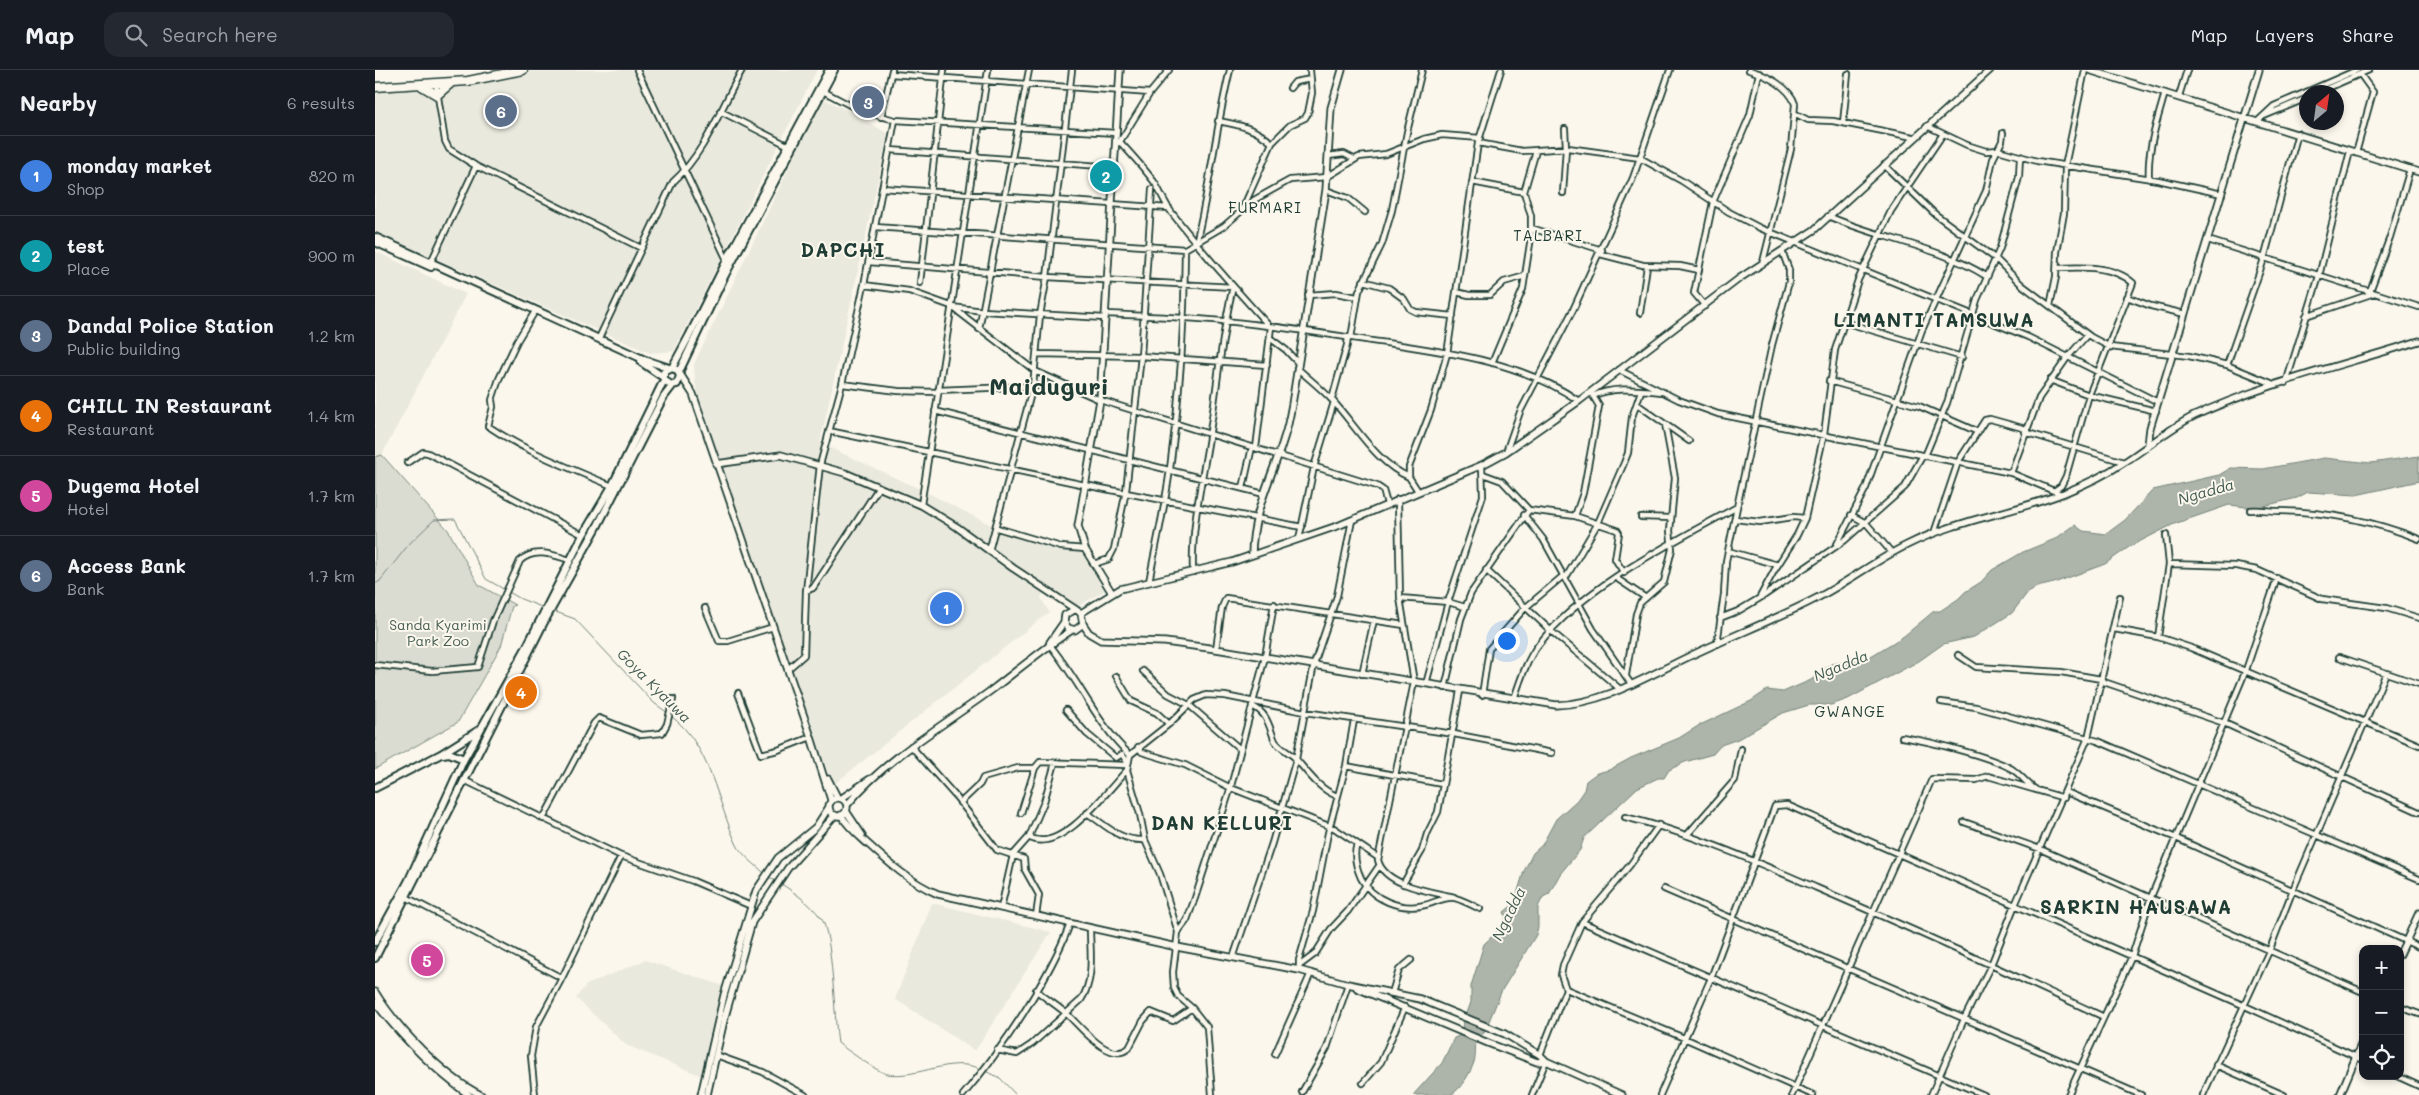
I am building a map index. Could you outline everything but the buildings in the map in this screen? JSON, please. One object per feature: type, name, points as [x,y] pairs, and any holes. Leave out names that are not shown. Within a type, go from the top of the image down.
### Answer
[{"type":"highway","points":[[375,82],[449,78],[502,70]]},
{"type":"highway","points":[[375,88],[420,86],[523,70]]},
{"type":"highway","points":[[420,86],[437,95],[452,82]]},
{"type":"main road","points":[[563,580],[570,560],[583,535],[612,486],[663,379],[664,372],[670,368],[829,70]]},
{"type":"main road","points":[[375,942],[408,882],[464,758],[563,580],[597,527],[663,398],[675,384],[725,275],[834,70]]},
{"type":"main road","points":[[1112,593],[1085,548],[1079,526],[1101,400],[1110,203],[1113,167],[1118,144],[1116,133],[1120,70]]},
{"type":"main road","points":[[1252,556],[1252,533],[1256,517],[1288,421],[1326,190],[1331,108],[1342,70]]},
{"type":"main road","points":[[1081,613],[1120,589],[1252,556],[1351,520],[1482,465],[1506,452],[1592,394],[1619,370],[1763,262],[1797,241],[1828,216],[1913,137],[1990,70]]},
{"type":"main road","points":[[2089,70],[2179,96],[2419,172]]},
{"type":"main road","points":[[2148,445],[2150,428],[2259,70]]},
{"type":"main road","points":[[375,237],[680,373],[693,394],[823,769],[849,827],[887,863],[924,888],[953,898],[1177,947],[1299,968],[1348,984],[1392,993],[1445,1008],[1493,1028],[1540,1055],[1545,1061],[1622,1095]]},
{"type":"main road","points":[[375,242],[641,362],[663,379],[693,394]]},
{"type":"main road","points":[[1081,613],[1083,624],[1089,633],[1101,640],[1165,642],[1216,649],[1314,664],[1482,695],[1570,705],[1592,700],[1620,689],[1818,598],[1892,553],[1934,533],[2061,494],[2124,462],[2191,418],[2225,403],[2419,341]]},
{"type":"main road","points":[[716,464],[781,455],[820,465],[879,487],[921,506],[957,528],[1081,613]]},
{"type":"main road","points":[[1048,645],[1064,622],[1065,615],[1074,610]]},
{"type":"main road","points":[[375,958],[541,620]]},
{"type":"main road","points":[[1064,622],[1072,630]]},
{"type":"main road","points":[[707,1095],[752,922],[788,868],[880,773],[911,746],[992,689],[1048,645],[1072,630],[1079,629],[1083,624]]},
{"type":"main road","points":[[375,788],[441,754],[479,730]]},
{"type":"main road","points":[[441,754],[449,753],[464,758]]},
{"type":"main road","points":[[701,1095],[724,995],[751,906],[760,883],[778,858],[816,827],[829,807],[837,799],[880,773]]},
{"type":"main road","points":[[829,807],[842,812]]},
{"type":"main road","points":[[2404,945],[2419,913]]},
{"type":"main road","points":[[1348,984],[1488,1043],[1537,1062],[1545,1061]]},
{"type":"main road","points":[[375,992],[395,1020],[434,1059],[470,1089],[481,1095]]},
{"type":"main road","points":[[375,1002],[398,1033],[435,1070],[469,1095]]},
{"type":"main road","points":[[2340,1095],[2359,1050]]},
{"type":"street","points":[[637,70],[727,260]]},
{"type":"street","points":[[599,338],[673,182],[684,172],[697,155],[741,70]]},
{"type":"street","points":[[920,283],[944,70]]},
{"type":"street","points":[[921,506],[931,451],[935,411],[956,270],[988,70]]},
{"type":"street","points":[[979,329],[1029,70]]},
{"type":"street","points":[[989,551],[997,528],[1033,386],[1040,315],[1047,277],[1072,70]]},
{"type":"street","points":[[1169,70],[1150,93],[1118,144],[1156,185],[1169,208],[1196,243],[1233,287],[1271,327],[1254,448],[1243,488]]},
{"type":"street","points":[[1196,243],[1206,201],[1218,121],[1230,70]]},
{"type":"street","points":[[1241,211],[1272,144],[1290,125],[1305,118],[1308,113],[1312,94],[1310,70]]},
{"type":"street","points":[[1299,539],[1314,467],[1347,345],[1357,297],[1382,244],[1392,210],[1422,70]]},
{"type":"street","points":[[1409,477],[1409,467],[1413,453],[1431,410],[1447,354],[1479,141],[1501,70]]},
{"type":"street","points":[[1506,452],[1512,430],[1601,252],[1640,158],[1670,70]]},
{"type":"street","points":[[1749,70],[1774,81],[1793,98],[1794,113],[1791,150],[1763,262]]},
{"type":"street","points":[[2050,306],[2057,268],[2065,199],[2065,166],[2085,70]]},
{"type":"street","points":[[2179,96],[2187,70]]},
{"type":"street","points":[[2333,85],[2358,72],[2369,70]]},
{"type":"street","points":[[2258,121],[2274,106],[2351,71],[2358,72],[2373,92],[2353,152],[2319,276],[2286,383]]},
{"type":"street","points":[[881,117],[891,72],[943,78],[1150,93]]},
{"type":"street","points":[[1705,306],[1695,293],[1713,202],[1750,115],[1759,73]]},
{"type":"street","points":[[1843,123],[1847,74]]},
{"type":"street","points":[[1290,88],[1295,82],[1311,79]]},
{"type":"street","points":[[436,84],[445,142],[449,148],[476,166],[641,248]]},
{"type":"street","points":[[823,91],[861,111],[895,120],[1116,133]]},
{"type":"street","points":[[2149,179],[2149,154],[2165,93]]},
{"type":"street","points":[[2263,116],[2299,101]]},
{"type":"street","points":[[720,112],[789,146]]},
{"type":"street","points":[[1794,113],[1808,120],[1843,123],[1913,137]]},
{"type":"street","points":[[787,669],[804,655],[806,591],[820,465],[842,384],[869,262],[895,120]]},
{"type":"street","points":[[1218,121],[1246,126],[1257,131],[1272,144]]},
{"type":"street","points":[[1927,126],[1967,145],[1986,151],[1998,150],[2065,166],[2149,179],[2222,194]]},
{"type":"street","points":[[1563,193],[1566,148],[1565,129]]},
{"type":"street","points":[[1836,546],[1866,488],[1917,344],[1986,191],[1993,159],[1998,150],[2003,132]]},
{"type":"street","points":[[1760,598],[1805,518],[1824,434],[1829,381],[1835,350],[1863,270],[1891,211],[1943,134]]},
{"type":"street","points":[[2227,365],[2263,258],[2298,134]]},
{"type":"street","points":[[875,226],[1185,248],[1224,226],[1259,196],[1290,180],[1327,177],[1354,159],[1386,154],[1424,138],[1441,135],[1522,151],[1566,148],[1640,158],[1682,180],[1713,202],[1771,233],[1797,241],[2028,337],[2098,374],[2159,402]]},
{"type":"street","points":[[890,150],[1113,167]]},
{"type":"street","points":[[1491,363],[1521,296],[1531,228],[1531,216],[1524,192],[1536,151]]},
{"type":"street","points":[[1328,156],[1344,154],[1354,159]]},
{"type":"street","points":[[1721,618],[1760,598],[1836,546],[1905,487],[1924,456],[1943,415],[1962,356],[1972,314],[1996,259],[2010,213],[2019,177],[2020,156]]},
{"type":"street","points":[[1884,165],[1935,214],[1996,259],[2021,285],[2087,335],[2110,347],[2173,354],[2227,365],[2277,386]]},
{"type":"street","points":[[431,262],[476,166]]},
{"type":"street","points":[[2370,291],[2390,237],[2410,169]]},
{"type":"street","points":[[1472,182],[1524,192]]},
{"type":"street","points":[[882,188],[1169,208]]},
{"type":"street","points":[[1094,564],[1109,560],[1114,549],[1126,491],[1141,356],[1152,189]]},
{"type":"street","points":[[1326,190],[1348,198],[1365,212]]},
{"type":"street","points":[[1828,216],[1955,260],[1987,276]]},
{"type":"street","points":[[1531,228],[1647,266],[1680,266],[1699,270]]},
{"type":"street","points":[[2208,240],[2419,307]]},
{"type":"street","points":[[1149,582],[1170,470],[1183,318],[1185,248]]},
{"type":"street","points":[[1717,644],[1728,551],[1755,422],[1789,282],[1789,270],[1782,251]]},
{"type":"street","points":[[869,262],[1047,277],[1233,287]]},
{"type":"street","points":[[1640,313],[1647,266]]},
{"type":"street","points":[[2054,491],[2061,486],[2066,476],[2089,395],[2110,347],[2133,283],[2125,278],[2095,268],[2057,268]]},
{"type":"street","points":[[1456,292],[1469,295],[1490,295],[1504,282],[1525,276]]},
{"type":"street","points":[[1363,281],[1389,288],[1404,299],[1410,309],[1416,312],[1453,316]]},
{"type":"street","points":[[864,285],[909,291],[951,306],[983,311],[1040,315],[1183,318],[1225,321],[1349,337],[1491,363],[1538,377],[1558,386],[1579,401]]},
{"type":"street","points":[[1193,572],[1197,506],[1210,434],[1225,321],[1233,287]]},
{"type":"street","points":[[1309,295],[1336,293],[1357,297]]},
{"type":"street","points":[[2306,316],[2377,293]]},
{"type":"street","points":[[2127,297],[2185,314]]},
{"type":"street","points":[[951,306],[1035,371],[1062,385],[1135,411],[1377,486],[1383,490],[1387,504]]},
{"type":"street","points":[[534,313],[517,341],[499,379],[492,400],[493,408],[488,426],[507,439],[547,459],[612,486]]},
{"type":"street","points":[[1844,322],[1962,356]]},
{"type":"street","points":[[2011,473],[2039,398],[2050,380],[2087,335]]},
{"type":"street","points":[[1270,338],[1286,350],[1297,366],[1333,400],[1372,448],[1394,469],[1409,477],[1418,491]]},
{"type":"street","points":[[1037,354],[1141,356],[1267,365]]},
{"type":"street","points":[[1619,370],[1664,392],[1718,414],[2011,473],[2061,494]]},
{"type":"street","points":[[2050,380],[2089,395],[2156,411]]},
{"type":"street","points":[[1829,381],[1898,399],[1943,415],[1978,432]]},
{"type":"street","points":[[842,384],[898,391],[1062,385]]},
{"type":"street","points":[[1575,516],[1583,493],[1599,406],[1592,394],[1603,391],[1664,392]]},
{"type":"street","points":[[1482,695],[1489,649],[1525,608],[1564,577],[1598,523],[1628,453],[1632,418],[1641,391]]},
{"type":"street","points":[[1637,404],[1689,441]]},
{"type":"street","points":[[935,411],[1092,449],[1264,494]]},
{"type":"street","points":[[1934,533],[1958,462],[1985,420],[1990,418],[2124,462]]},
{"type":"street","points":[[1626,675],[1636,614],[1641,603],[1664,582],[1671,559],[1671,518],[1675,478],[1665,424]]},
{"type":"street","points":[[829,430],[858,438],[931,451],[1085,485],[1126,491],[1302,527]]},
{"type":"street","points":[[407,462],[423,452],[428,453],[583,535]]},
{"type":"street","points":[[1426,684],[1448,602],[1483,496],[1482,465]]},
{"type":"street","points":[[1483,474],[1502,481],[1529,510],[1575,516],[1617,530],[1619,533],[1615,559],[1624,573]]},
{"type":"street","points":[[806,591],[816,584],[879,487]]},
{"type":"street","points":[[1398,499],[1400,598],[1414,682],[1377,857],[1379,866],[1403,884],[1454,898],[1480,909]]},
{"type":"street","points":[[1514,700],[1530,658],[1551,631],[1579,603],[1671,544],[1737,507]]},
{"type":"street","points":[[1445,688],[1465,607],[1485,570],[1529,510]]},
{"type":"street","points":[[2250,510],[2316,512],[2336,515],[2384,526],[2419,539]]},
{"type":"street","points":[[1524,515],[1534,525],[1597,635],[1631,684]]},
{"type":"street","points":[[1851,515],[1865,523],[1892,553]]},
{"type":"street","points":[[1641,517],[1671,518]]},
{"type":"street","points":[[1735,519],[1761,522],[1793,517],[1805,518]]},
{"type":"street","points":[[1233,958],[1269,852],[1296,759],[1314,664],[1345,562],[1351,520]]},
{"type":"street","points":[[997,528],[1061,547],[1085,548]]},
{"type":"street","points":[[2158,637],[2169,564],[2165,535]]},
{"type":"street","points":[[1728,551],[1778,565]]},
{"type":"street","points":[[375,665],[432,671],[478,667],[503,599],[520,561],[526,555],[547,553],[570,560]]},
{"type":"street","points":[[2169,564],[2236,566],[2257,570],[2322,598],[2386,608],[2419,618]]},
{"type":"street","points":[[1485,570],[1551,631],[1620,689]]},
{"type":"street","points":[[1616,578],[1646,598]]},
{"type":"street","points":[[2069,1095],[2132,956],[2151,898],[2246,670],[2277,578]]},
{"type":"street","points":[[1931,1095],[1965,1017],[1991,965],[2015,906],[2064,798],[2088,738],[2120,597]]},
{"type":"street","points":[[1216,649],[1222,607],[1226,598],[1403,625]]},
{"type":"street","points":[[1400,598],[1448,602],[1465,607]]},
{"type":"street","points":[[1178,932],[1187,920],[1231,788],[1265,657],[1274,604]]},
{"type":"street","points":[[705,608],[719,641],[728,641],[773,627]]},
{"type":"street","points":[[1362,674],[1374,620]]},
{"type":"street","points":[[2114,629],[2158,637],[2246,670],[2419,745]]},
{"type":"street","points":[[1048,645],[1069,668],[1090,706],[1113,739],[1129,755]]},
{"type":"street","points":[[1958,655],[1976,667],[2061,672],[2101,679],[2104,682],[2224,723],[2419,812]]},
{"type":"street","points":[[2339,657],[2419,684]]},
{"type":"street","points":[[1143,671],[1168,694],[1189,705],[1240,749]]},
{"type":"street","points":[[2203,1095],[2270,949],[2292,892],[2318,836],[2385,673]]},
{"type":"street","points":[[1116,676],[1131,701],[1157,713],[1169,724]]},
{"type":"street","points":[[1403,884],[1422,851],[1441,802],[1442,784],[1454,734],[1461,691]]},
{"type":"street","points":[[737,693],[761,754],[778,750],[811,736]]},
{"type":"street","points":[[1029,837],[1041,841],[1059,836],[1087,813],[1127,766],[1129,755],[1169,724],[1194,700],[1206,695],[1252,704],[1454,734],[1552,753]]},
{"type":"street","points":[[543,819],[594,723],[599,718],[641,735],[662,733],[667,724],[673,700]]},
{"type":"street","points":[[1941,702],[1976,707],[2088,738],[2419,879]]},
{"type":"street","points":[[1252,704],[1270,722],[1279,745],[1296,759],[1302,769],[1325,791],[1337,796]]},
{"type":"street","points":[[1066,710],[1087,734],[1116,758],[1122,754],[1127,766],[1145,840],[1160,874],[1178,932],[1174,988],[1178,996],[1192,1008],[1207,1026],[1213,1095]]},
{"type":"street","points":[[1299,968],[1313,911],[1330,826],[1346,766],[1354,720]]},
{"type":"street","points":[[1902,737],[1965,753],[2010,768],[2038,791]]},
{"type":"street","points":[[911,746],[960,803],[993,846],[1024,859],[1025,870],[1039,895],[1036,916]]},
{"type":"street","points":[[1138,747],[1142,752],[1185,765],[1231,788],[1281,809],[1330,826],[1344,833],[1377,857]]},
{"type":"street","points":[[1687,835],[1735,780],[1741,749]]},
{"type":"street","points":[[1021,812],[1035,774],[1035,768],[1040,762],[1127,766]]},
{"type":"street","points":[[1001,908],[1013,855],[1029,837],[1044,802],[1055,763]]},
{"type":"street","points":[[1346,766],[1442,784]]},
{"type":"street","points":[[960,803],[986,776],[1018,768],[1035,768]]},
{"type":"street","points":[[1792,1095],[1872,912],[1933,779],[1977,780],[1988,776],[2064,798]]},
{"type":"street","points":[[464,780],[621,856],[693,881],[751,906]]},
{"type":"street","points":[[2066,792],[2176,838],[2292,892],[2419,947]]},
{"type":"street","points":[[1659,1095],[1711,978],[1775,806],[1779,804],[1787,805],[2132,956],[2359,1058]]},
{"type":"street","points":[[1087,813],[1111,832],[1128,840],[1145,840]]},
{"type":"street","points":[[1625,816],[1659,825],[1755,862],[1872,912],[2104,1017]]},
{"type":"street","points":[[1964,822],[2040,849],[2270,949],[2359,990]]},
{"type":"street","points":[[1540,1055],[1566,989],[1561,975],[1563,965],[1583,922],[1625,872],[1659,825]]},
{"type":"street","points":[[1357,844],[1355,859],[1365,886],[1381,899],[1405,906],[1419,906],[1454,898]]},
{"type":"street","points":[[535,1095],[531,1056],[536,1027],[621,856]]},
{"type":"street","points":[[1299,968],[1315,954],[1379,866]]},
{"type":"street","points":[[1663,888],[1965,1017],[2141,1095]]},
{"type":"street","points":[[406,897],[562,978]]},
{"type":"street","points":[[1583,922],[1984,1095]]},
{"type":"street","points":[[963,1095],[997,1050],[1050,968],[1070,924]]},
{"type":"street","points":[[997,1050],[1017,1054],[1032,1044],[1086,993],[1091,966],[1089,928]]},
{"type":"street","points":[[1392,993],[1399,970],[1411,960]]},
{"type":"street","points":[[1275,1054],[1311,973]]},
{"type":"street","points":[[1302,1092],[1327,1048],[1348,984]]},
{"type":"street","points":[[1566,989],[1684,1038],[1813,1095]]},
{"type":"street","points":[[1036,990],[1066,1013],[1093,1040],[1109,1050],[1119,1052],[1129,1048],[1143,1021],[1151,1012],[1173,1021],[1192,1008]]},
{"type":"street","points":[[1363,1083],[1381,1062],[1405,1008]]},
{"type":"street","points":[[2404,1008],[2419,1014]]},
{"type":"street","points":[[716,1055],[763,1072],[805,1095]]},
{"type":"street","points":[[1532,1095],[1545,1061]]},
{"type":"street","points":[[2216,1064],[2284,1095]]},
{"type":"street","points":[[2404,1079],[2419,1086]]},
{"type":"shaded area","points":[[531,70],[817,70],[674,351],[650,353],[375,232],[375,91],[493,81]]},
{"type":"shaded area","points":[[826,100],[859,116],[888,134],[820,443],[924,491],[997,528],[1061,547],[1085,549],[1109,588],[1077,607],[1044,591],[1041,598],[1049,612],[833,785],[791,674],[695,383],[694,364],[821,102]]},
{"type":"shaded area","points":[[375,251],[466,294],[382,455],[375,457]]},
{"type":"shaded area","points":[[932,903],[1051,932],[975,1051],[895,999]]},
{"type":"shaded area","points":[[645,960],[724,986],[702,1076],[626,1045],[576,998],[586,985]]},
{"type":"green space","name":"Sanda Kyarimi Park Zoo","points":[[382,455],[448,530],[479,585],[515,605],[512,606],[501,646],[458,722],[375,769],[375,457]]},
{"type":"water","name":"Ngadda","points":[[2419,456],[2419,481],[2356,495],[2308,492],[2297,498],[2255,508],[2229,505],[2174,524],[2129,547],[2105,564],[2054,583],[2037,587],[2028,592],[2012,613],[1974,637],[1943,644],[1919,661],[1848,699],[1831,705],[1809,705],[1783,713],[1738,739],[1721,745],[1713,754],[1685,762],[1669,770],[1664,778],[1658,778],[1637,788],[1584,838],[1580,850],[1560,874],[1549,894],[1543,897],[1538,907],[1536,935],[1502,990],[1484,1033],[1476,1043],[1474,1062],[1465,1081],[1458,1090],[1450,1095],[1413,1095],[1442,1063],[1454,1038],[1459,1036],[1471,1002],[1471,986],[1484,944],[1503,926],[1506,917],[1504,912],[1514,904],[1524,871],[1533,853],[1542,845],[1556,819],[1577,800],[1584,790],[1586,781],[1597,773],[1609,770],[1631,758],[1679,738],[1698,726],[1751,701],[1767,690],[1783,692],[1811,680],[1831,664],[1866,659],[1904,636],[1934,611],[1940,611],[1958,599],[1981,582],[1992,570],[2023,552],[2055,539],[2075,525],[2083,531],[2106,534],[2125,520],[2153,490],[2219,475],[2231,468],[2263,469],[2324,458],[2371,463]]},
{"type":"waterway","name":"Goya Kyauwa","points":[[375,584],[380,581],[409,544],[434,520],[455,519],[486,579],[521,599],[544,608]]},
{"type":"waterway","name":"Goya Kyauwa","points":[[553,611],[575,619],[654,703],[668,713]]},
{"type":"waterway","name":"Goya Kyauwa","points":[[671,716],[685,728],[704,759],[739,849],[764,873]]},
{"type":"waterway","name":"Goya Kyauwa","points":[[769,877],[776,881]]},
{"type":"waterway","name":"Goya Kyauwa","points":[[780,883],[812,908],[821,918],[825,927],[831,958],[838,1043],[887,1074],[899,1075],[958,1065],[969,1065],[981,1069]]},
{"type":"waterway","name":"Goya Kyauwa","points":[[985,1071],[1000,1078],[1016,1095]]},
{"type":"place","name":"Dandal Police Station","points":[[868,102]]},
{"type":"place","name":"Access Bank","points":[[501,111]]},
{"type":"place","name":"test","points":[[1106,176]]},
{"type":"place","name":"monday market","points":[[946,608]]},
{"type":"place","name":"CHILL IN Restaurant","points":[[521,692]]},
{"type":"place","name":"Dugema Hotel","points":[[427,960]]},
{"type":"district","name":"FURMARI","points":[[1265,208]]},
{"type":"district","name":"TALBARI","points":[[1548,236]]},
{"type":"district","name":"DAPCHI","points":[[843,250]]},
{"type":"district","name":"LIMANTI TAMSUWA","points":[[1934,320]]},
{"type":"district","name":"Maiduguri","points":[[1049,387]]},
{"type":"district","name":"GWANGE","points":[[1850,712]]},
{"type":"district","name":"DAN KELLURI","points":[[1222,823]]},
{"type":"district","name":"SARKIN HAUSAWA","points":[[2136,907]]}]
